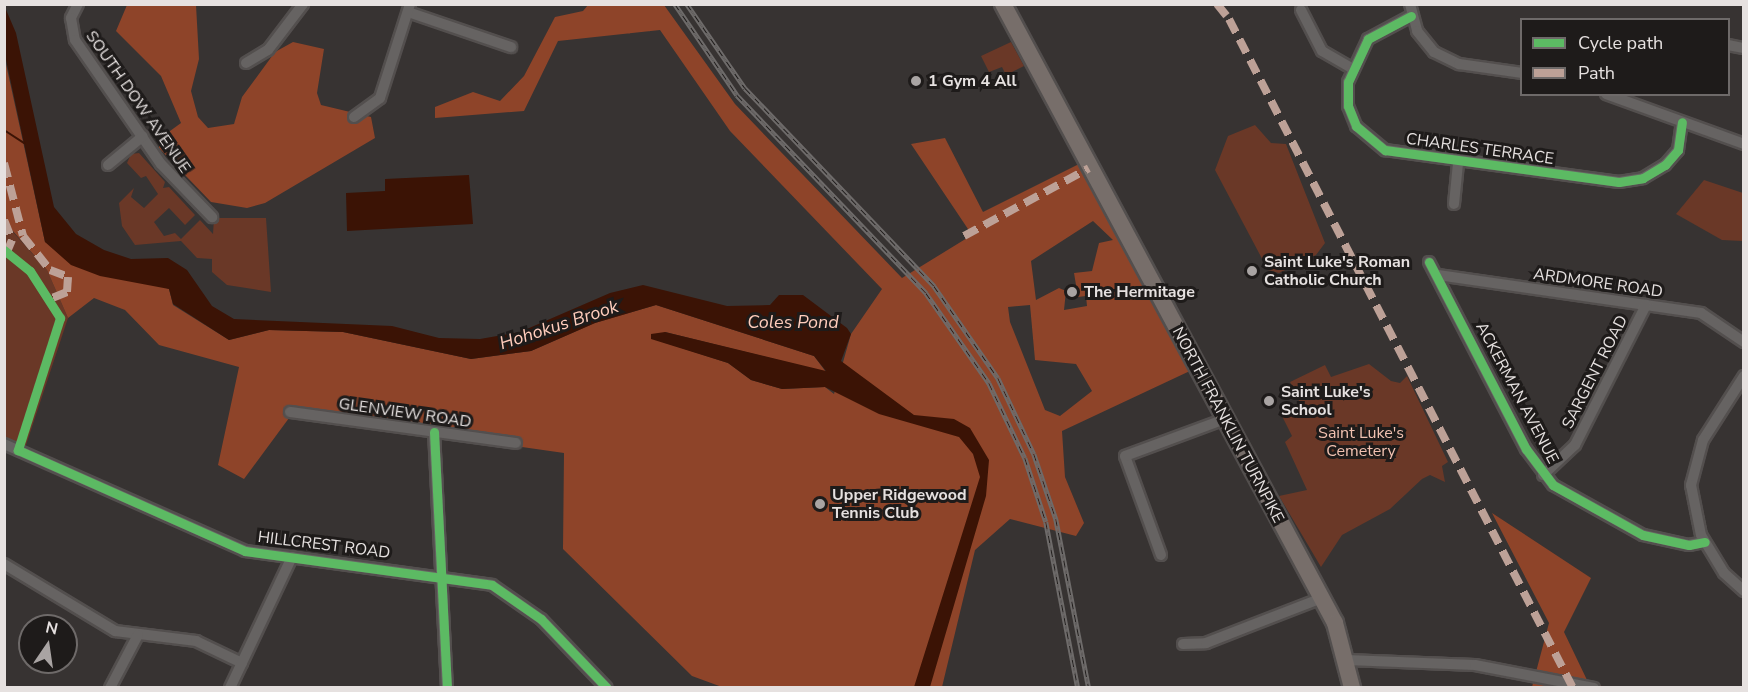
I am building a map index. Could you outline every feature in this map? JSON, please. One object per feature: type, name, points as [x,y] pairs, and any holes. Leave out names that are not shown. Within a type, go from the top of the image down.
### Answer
[{"type":"main road","name":"NORTH FRANKLIN TURNPIKE","points":[[1003,4],[1089,168],[1322,598],[1347,660],[1352,687]]},
{"type":"street","name":"SOUTH DOW AVENUE","points":[[78,4],[70,26],[143,136],[185,193],[212,217]]},
{"type":"street","points":[[246,63],[268,51],[303,4]]},
{"type":"street","points":[[354,117],[380,98],[409,8],[511,47]]},
{"type":"street","points":[[1301,10],[1322,51],[1352,68]]},
{"type":"street","points":[[1411,10],[1425,43],[1441,56],[1520,73]]},
{"type":"street","name":"CHARLES TERRACE","points":[[1411,10],[1376,31],[1352,68],[1348,106],[1363,135],[1385,150],[1458,163],[1633,180],[1657,171],[1678,150],[1682,122]]},
{"type":"street","points":[[1610,96],[1743,144]]},
{"type":"street","points":[[108,165],[143,136]]},
{"type":"street","points":[[1454,204],[1458,163]]},
{"type":"street","name":"ACKERMAN AVENUE","points":[[1429,262],[1438,275],[1543,475],[1565,495],[1623,527],[1664,541],[1706,542]]},
{"type":"street","name":"ARDMORE ROAD","points":[[1438,275],[1701,313],[1743,342]]},
{"type":"street","name":"SARGENT ROAD","points":[[1543,475],[1575,445],[1646,305]]},
{"type":"street","points":[[1743,376],[1704,440],[1693,471],[1692,501],[1706,542],[1724,573],[1743,591]]},
{"type":"street","name":"GLENVIEW ROAD","points":[[290,412],[516,443]]},
{"type":"street","points":[[1161,555],[1125,456],[1225,419]]},
{"type":"street","points":[[434,432],[447,687]]},
{"type":"street","name":"HILLCREST ROAD","points":[[4,444],[230,546],[292,557],[441,575],[492,585],[516,598],[607,687]]},
{"type":"street","points":[[230,687],[292,557]]},
{"type":"street","points":[[4,564],[98,623],[138,635],[196,641],[242,663]]},
{"type":"street","points":[[1183,644],[1206,643],[1322,598]]},
{"type":"street","points":[[110,687],[138,635]]},
{"type":"street","points":[[1347,660],[1475,665],[1594,687]]},
{"type":"green space","points":[[1011,42],[1024,66],[1006,75],[1002,67],[989,72],[981,56]]},
{"type":"green space","points":[[1255,125],[1271,143],[1286,144],[1325,243],[1316,255],[1279,273],[1268,270],[1215,170],[1228,136]]},
{"type":"green space","points":[[139,153],[165,182],[163,188],[169,187],[195,215],[185,225],[169,208],[154,222],[164,236],[175,233],[181,239],[200,220],[213,234],[214,218],[266,218],[271,292],[227,285],[212,272],[212,259],[197,258],[181,241],[135,245],[122,226],[119,203],[134,188],[131,197],[144,208],[158,194],[146,176],[141,178],[127,163],[131,154]]},
{"type":"green space","points":[[1704,180],[1743,193],[1743,241],[1722,240],[1676,214]]},
{"type":"green space","points":[[4,222],[47,270],[68,318],[25,448],[5,439]]},
{"type":"green space","name":"Saint Luke's Cemetery","points":[[1369,364],[1391,381],[1400,383],[1407,376],[1448,462],[1442,466],[1445,482],[1430,475],[1422,479],[1390,509],[1342,535],[1321,567],[1279,496],[1307,490],[1285,442],[1292,436],[1281,414],[1301,405],[1290,382],[1325,365],[1331,377]]},
{"type":"shaded area","points":[[127,5],[196,5],[199,59],[191,91],[198,117],[208,128],[234,124],[242,97],[275,52],[293,42],[324,49],[317,93],[321,105],[371,117],[375,138],[265,203],[247,208],[211,202],[159,148],[159,139],[181,123],[161,76],[116,31]]},
{"type":"shaded area","points":[[588,5],[664,5],[735,104],[902,278],[972,235],[911,144],[945,138],[983,212],[1081,163],[1192,370],[1062,431],[1065,477],[1084,523],[1076,536],[1010,519],[975,550],[942,687],[722,687],[692,676],[563,549],[564,453],[292,414],[244,479],[218,465],[239,367],[159,345],[125,310],[94,298],[68,318],[47,270],[5,222],[4,55],[45,242],[169,289],[173,305],[229,340],[269,330],[343,332],[471,359],[531,351],[595,323],[656,305],[814,356],[826,372],[665,332],[660,341],[728,363],[751,380],[782,389],[825,387],[834,394],[851,334],[882,289],[730,131],[660,30],[558,41],[524,111],[435,118],[435,107],[473,92],[500,101],[524,76],[555,17],[583,11]],"holes":[[[1093,221],[1113,240],[1099,243],[1092,271],[1074,273],[1078,297],[1086,296],[1087,306],[1064,310],[1066,291],[1059,288],[1036,300],[1031,261]],[[1030,305],[1035,360],[1076,364],[1092,391],[1060,416],[1045,410],[1010,322],[1008,307]]]},
{"type":"shaded area","points":[[1492,513],[1591,578],[1564,632],[1587,680],[1604,687],[1532,687],[1549,623]]},
{"type":"water","points":[[4,5],[16,33],[54,207],[76,234],[104,250],[131,259],[168,258],[187,270],[212,306],[234,319],[392,326],[439,338],[480,339],[520,332],[610,293],[643,285],[727,306],[770,305],[779,295],[803,295],[847,328],[851,334],[841,361],[914,415],[954,419],[970,428],[989,460],[986,496],[930,687],[914,687],[980,477],[973,454],[959,437],[879,414],[825,387],[782,389],[751,380],[728,363],[651,339],[651,334],[665,332],[826,371],[814,356],[656,305],[595,323],[531,351],[471,359],[343,332],[269,330],[229,340],[173,304],[169,289],[100,276],[71,265],[45,242],[5,55]]},
{"type":"water","points":[[469,175],[473,224],[347,231],[346,193],[385,191],[385,179]]},
{"type":"waterway","points":[[4,130],[24,143]]},
{"type":"railway","points":[[675,4],[737,95],[926,293],[989,383],[1025,458],[1046,522],[1078,688]]},
{"type":"railway","points":[[687,4],[745,88],[934,286],[998,378],[1034,454],[1056,519],[1089,688]]},
{"type":"marked path","points":[[1217,4],[1229,19],[1573,688]]},
{"type":"marked path","points":[[4,163],[23,236],[50,270],[68,277],[67,292],[50,299]]},
{"type":"marked path","points":[[964,236],[1089,168]]},
{"type":"marked path","points":[[4,220],[12,240],[7,252]]},
{"type":"cycle path","points":[[1411,16],[1368,39],[1348,82],[1348,106],[1356,126],[1385,150],[1619,182],[1643,178],[1665,165],[1678,150],[1682,122]]},
{"type":"cycle path","points":[[4,250],[30,271],[60,318],[18,450],[245,551],[492,585],[541,619],[607,688]]},
{"type":"cycle path","points":[[1429,262],[1526,449],[1553,485],[1643,535],[1689,545],[1705,542]]},
{"type":"cycle path","points":[[434,432],[447,688]]},
{"type":"place","name":"1 Gym 4 All","points":[[916,81]]},
{"type":"place","name":"Saint Luke's Roman Catholic Church","points":[[1252,271]]},
{"type":"place","name":"The Hermitage","points":[[1072,292]]},
{"type":"place","name":"Saint Luke's School","points":[[1269,401]]},
{"type":"place","name":"Upper Ridgewood Tennis Club","points":[[820,504]]},
{"type":"water label","name":"Coles Pond","points":[[793,322]]},
{"type":"water label","name":"Hohokus Brook","points":[[559,325]]}]
